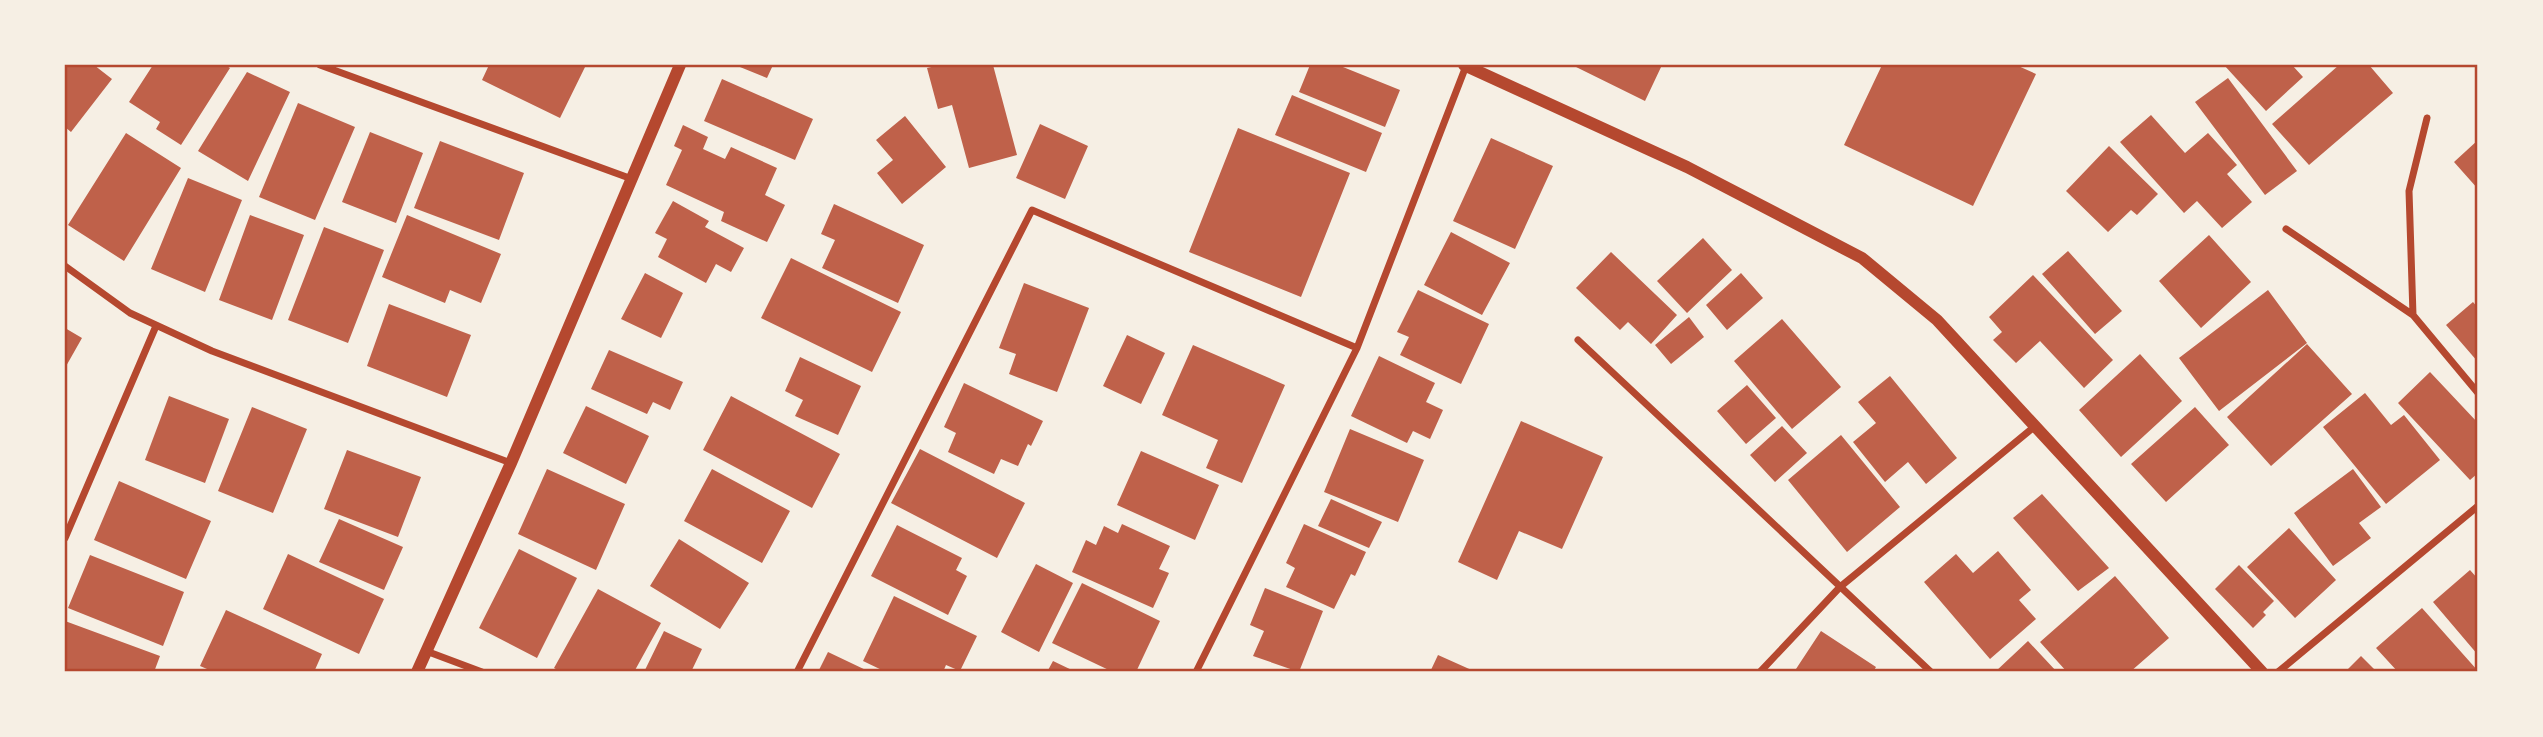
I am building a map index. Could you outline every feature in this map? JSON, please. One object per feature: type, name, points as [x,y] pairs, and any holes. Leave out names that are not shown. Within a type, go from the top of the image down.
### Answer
[{"type":"street","points":[[320,65],[632,179]]},
{"type":"street","points":[[417,672],[511,463],[680,65]]},
{"type":"street","points":[[1196,672],[1357,348],[1465,65],[1688,167],[1862,258],[1937,320],[2262,672]]},
{"type":"street","points":[[2413,315],[2409,191],[2427,118]]},
{"type":"street","points":[[797,672],[1032,210],[1357,348]]},
{"type":"street","points":[[2286,229],[2413,315],[2478,393]]},
{"type":"street","points":[[65,266],[130,313],[212,351],[511,463]]},
{"type":"street","points":[[65,538],[156,326]]},
{"type":"street","points":[[1577,340],[1931,672]]},
{"type":"street","points":[[1760,672],[1840,587],[2034,427]]},
{"type":"street","points":[[2278,672],[2478,506]]},
{"type":"street","points":[[426,651],[482,672]]},
{"type":"building","points":[[65,65],[94,65],[112,79],[71,132],[65,127]]},
{"type":"building","points":[[153,65],[225,65],[230,68],[181,145],[156,129],[160,122],[129,102]]},
{"type":"building","points":[[489,65],[586,65],[560,118],[482,80]]},
{"type":"building","points":[[735,65],[773,65],[767,78]]},
{"type":"building","points":[[940,65],[993,65],[1017,155],[969,168],[952,105],[938,109],[927,68]]},
{"type":"building","points":[[1310,65],[1338,65],[1400,90],[1385,127],[1299,92]]},
{"type":"building","points":[[1572,65],[1662,65],[1645,101]]},
{"type":"building","points":[[1882,65],[2016,65],[2036,74],[1973,206],[1844,145]]},
{"type":"building","points":[[2224,65],[2292,65],[2303,77],[2266,111]]},
{"type":"building","points":[[2339,65],[2369,65],[2393,93],[2309,165],[2272,124]]},
{"type":"building","points":[[247,72],[290,92],[248,181],[198,151]]},
{"type":"building","points":[[2228,78],[2297,171],[2265,195],[2195,102]]},
{"type":"building","points":[[722,79],[813,119],[795,160],[704,121]]},
{"type":"building","points":[[1292,95],[1382,133],[1366,172],[1275,135]]},
{"type":"building","points":[[298,103],[355,127],[315,220],[259,197]]},
{"type":"building","points":[[2151,115],[2185,153],[2208,133],[2237,165],[2227,174],[2252,202],[2222,228],[2197,201],[2184,213],[2120,142]]},
{"type":"building","points":[[905,116],[946,167],[902,204],[877,173],[893,160],[876,140]]},
{"type":"building","points":[[1040,124],[1088,146],[1065,199],[1016,178]]},
{"type":"building","points":[[683,125],[708,137],[703,149],[725,159],[731,147],[777,168],[765,195],[785,205],[767,242],[721,221],[724,212],[666,185],[682,150],[674,146]]},
{"type":"building","points":[[1238,128],[1350,173],[1301,297],[1189,252]]},
{"type":"building","points":[[370,132],[423,153],[396,223],[342,202]]},
{"type":"building","points":[[126,133],[181,168],[124,261],[68,225]]},
{"type":"building","points":[[1491,138],[1553,166],[1515,249],[1453,221]]},
{"type":"building","points":[[2478,140],[2478,189],[2454,162]]},
{"type":"building","points":[[440,141],[524,173],[499,240],[414,208]]},
{"type":"building","points":[[2109,146],[2158,194],[2137,215],[2131,210],[2108,232],[2066,191]]},
{"type":"building","points":[[188,178],[242,200],[205,292],[151,269]]},
{"type":"building","points":[[673,201],[709,221],[705,227],[744,248],[731,272],[716,264],[706,283],[658,257],[667,239],[655,233]]},
{"type":"building","points":[[834,204],[924,245],[898,303],[822,268],[835,240],[821,234]]},
{"type":"building","points":[[250,215],[304,235],[272,320],[219,300]]},
{"type":"building","points":[[407,215],[501,254],[481,303],[450,290],[445,303],[382,277]]},
{"type":"building","points":[[324,227],[384,250],[348,343],[288,320]]},
{"type":"building","points":[[1451,232],[1510,263],[1482,315],[1424,285]]},
{"type":"building","points":[[2209,235],[2251,282],[2201,328],[2159,281]]},
{"type":"building","points":[[1703,238],[1732,270],[1687,313],[1657,281]]},
{"type":"building","points":[[2068,251],[2122,311],[2095,334],[2042,274]]},
{"type":"building","points":[[1611,252],[1677,315],[1651,344],[1628,322],[1620,330],[1576,288]]},
{"type":"building","points":[[791,258],[901,312],[872,372],[761,318]]},
{"type":"building","points":[[645,273],[683,293],[661,338],[621,319]]},
{"type":"building","points":[[1741,273],[1763,298],[1727,330],[1706,305]]},
{"type":"building","points":[[2033,275],[2113,360],[2084,388],[2040,341],[2016,363],[1993,340],[2002,332],[1989,317]]},
{"type":"building","points":[[1024,283],[1089,308],[1057,392],[1009,374],[1016,354],[999,348]]},
{"type":"building","points":[[1418,290],[1489,324],[1461,384],[1400,355],[1409,337],[1397,332]]},
{"type":"building","points":[[2268,290],[2307,343],[2219,411],[2179,358]]},
{"type":"building","points":[[2473,302],[2478,308],[2478,362],[2446,325]]},
{"type":"building","points":[[389,304],[471,335],[447,397],[367,366]]},
{"type":"building","points":[[1689,317],[1704,337],[1671,364],[1655,345]]},
{"type":"building","points":[[1782,319],[1841,387],[1792,429],[1734,361]]},
{"type":"building","points":[[65,328],[82,338],[65,368]]},
{"type":"building","points":[[1127,335],[1165,353],[1141,404],[1103,386]]},
{"type":"building","points":[[2307,344],[2352,394],[2271,466],[2227,417]]},
{"type":"building","points":[[1193,345],[1285,385],[1242,483],[1206,468],[1218,440],[1162,415]]},
{"type":"building","points":[[609,350],[683,382],[670,410],[653,402],[647,414],[591,389]]},
{"type":"building","points":[[2140,354],[2182,401],[2121,457],[2079,410]]},
{"type":"building","points":[[1379,356],[1435,383],[1426,402],[1443,410],[1430,439],[1413,431],[1407,443],[1351,416]]},
{"type":"building","points":[[800,357],[861,386],[838,435],[795,416],[803,400],[785,391]]},
{"type":"building","points":[[2430,372],[2478,423],[2478,473],[2470,480],[2398,403]]},
{"type":"building","points":[[1890,376],[1957,458],[1926,484],[1908,462],[1885,482],[1853,442],[1876,423],[1858,402]]},
{"type":"building","points":[[964,383],[1043,421],[1018,466],[1001,459],[994,474],[948,452],[956,433],[944,427]]},
{"type":"building","points":[[1747,385],[1776,418],[1746,444],[1717,411]]},
{"type":"building","points":[[2365,393],[2391,425],[2404,415],[2440,460],[2386,504],[2323,427]]},
{"type":"building","points":[[169,396],[229,419],[205,483],[145,460]]},
{"type":"building","points":[[731,396],[840,454],[812,508],[703,450]]},
{"type":"building","points":[[586,406],[649,436],[626,484],[563,453]]},
{"type":"building","points":[[252,407],[307,429],[273,513],[218,491]]},
{"type":"building","points":[[2195,407],[2229,445],[2166,502],[2131,464]]},
{"type":"building","points":[[1521,421],[1603,457],[1562,549],[1519,531],[1497,580],[1458,562]]},
{"type":"building","points":[[1782,426],[1807,453],[1775,482],[1750,455]]},
{"type":"building","points":[[1350,429],[1424,460],[1398,522],[1324,492]]},
{"type":"building","points":[[1841,435],[1900,507],[1847,552],[1788,480]]},
{"type":"building","points":[[920,449],[1025,503],[997,558],[891,503]]},
{"type":"building","points":[[347,450],[421,477],[398,537],[324,509]]},
{"type":"building","points":[[1141,451],[1219,485],[1195,540],[1117,505]]},
{"type":"building","points":[[547,469],[625,504],[596,570],[518,534]]},
{"type":"building","points":[[712,469],[790,511],[762,563],[684,521]]},
{"type":"building","points":[[2353,469],[2381,507],[2359,523],[2371,538],[2333,566],[2294,513]]},
{"type":"building","points":[[119,481],[211,521],[186,579],[94,540]]},
{"type":"building","points":[[2042,494],[2109,568],[2078,591],[2013,518]]},
{"type":"building","points":[[1331,499],[1382,522],[1369,548],[1318,526]]},
{"type":"building","points":[[339,519],[403,547],[384,590],[319,562]]},
{"type":"building","points":[[1122,524],[1170,546],[1159,569],[1169,573],[1153,608],[1072,572],[1086,540],[1096,545],[1104,526],[1118,533]]},
{"type":"building","points":[[1304,524],[1366,552],[1355,576],[1351,574],[1334,609],[1286,587],[1295,568],[1286,563]]},
{"type":"building","points":[[897,525],[962,558],[956,570],[967,576],[948,615],[871,576]]},
{"type":"building","points":[[2289,528],[2336,580],[2295,618],[2247,567]]},
{"type":"building","points":[[679,539],[749,583],[720,629],[650,586]]},
{"type":"building","points":[[519,549],[577,578],[537,658],[479,628]]},
{"type":"building","points":[[1998,551],[2031,590],[2019,600],[2036,619],[1990,659],[1924,582],[1956,554],[1973,573]]},
{"type":"building","points":[[288,554],[384,599],[359,654],[263,609]]},
{"type":"building","points":[[90,555],[184,592],[163,646],[68,608]]},
{"type":"building","points":[[1036,564],[1073,583],[1039,652],[1001,632]]},
{"type":"building","points":[[2239,565],[2274,601],[2263,612],[2266,615],[2253,628],[2215,589]]},
{"type":"building","points":[[2470,570],[2478,579],[2478,655],[2433,602]]},
{"type":"building","points":[[2115,576],[2169,638],[2130,672],[2067,672],[2040,642]]},
{"type":"building","points":[[1082,583],[1160,621],[1136,672],[1113,672],[1052,643]]},
{"type":"building","points":[[1265,588],[1323,611],[1299,672],[1253,656],[1264,631],[1250,625]]},
{"type":"building","points":[[598,589],[661,623],[634,672],[561,672],[554,668]]},
{"type":"building","points":[[894,596],[977,636],[960,671],[946,665],[943,672],[886,672],[863,661]]},
{"type":"building","points":[[2422,608],[2478,672],[2398,672],[2376,648]]},
{"type":"building","points":[[226,610],[322,654],[314,672],[214,672],[200,666]]},
{"type":"building","points":[[65,621],[160,656],[154,672],[65,672]]},
{"type":"building","points":[[664,631],[702,649],[691,672],[644,672]]},
{"type":"building","points":[[1821,631],[1876,667],[1873,672],[1794,672]]},
{"type":"building","points":[[2028,641],[2057,672],[1995,672]]},
{"type":"building","points":[[828,652],[870,672],[818,672]]},
{"type":"building","points":[[1438,655],[1476,672],[1430,672]]},
{"type":"building","points":[[2361,656],[2377,672],[2345,672]]},
{"type":"building","points":[[1053,661],[1076,672],[1047,672]]}]
